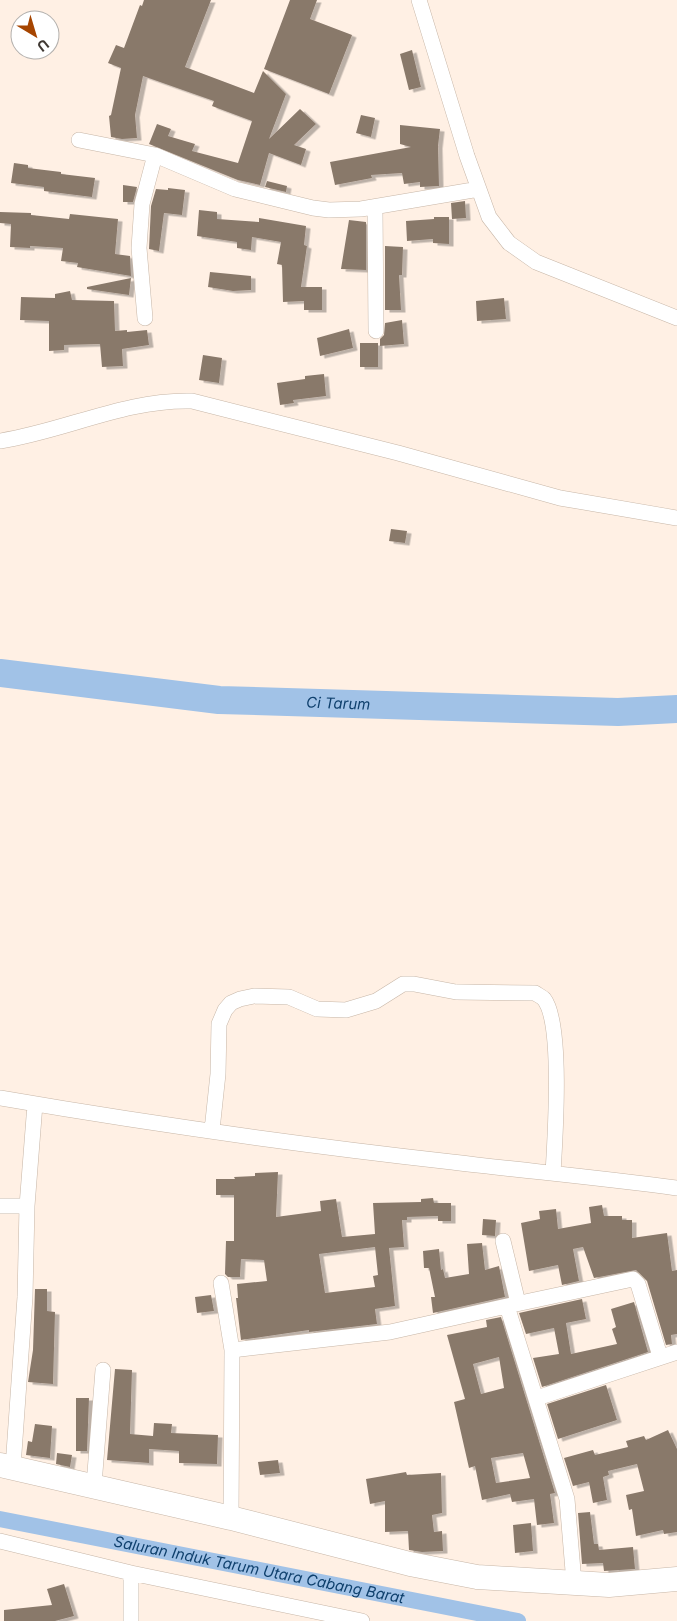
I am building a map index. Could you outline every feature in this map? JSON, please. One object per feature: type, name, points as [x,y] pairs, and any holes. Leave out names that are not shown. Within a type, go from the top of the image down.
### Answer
[{"type":"main road","points":[[6,1466],[231,1518],[410,1564],[477,1577],[609,1585],[677,1579]]},
{"type":"street","points":[[419,0],[489,217],[509,243],[536,262],[677,318]]},
{"type":"street","points":[[79,140],[155,156],[234,189],[313,208],[329,210],[375,207],[479,189]]},
{"type":"street","points":[[145,318],[139,248],[142,204],[155,156]]},
{"type":"street","points":[[375,207],[376,331]]},
{"type":"street","points":[[0,441],[132,407],[158,402],[192,401],[212,404],[388,450],[560,498],[677,518]]},
{"type":"street","points":[[212,1130],[218,1074],[218,1024],[231,1003],[240,999],[254,996],[289,997],[317,1009],[346,1010],[376,1001],[403,984],[414,984],[456,992],[535,993],[544,998],[552,1018],[557,1084],[554,1173]]},
{"type":"street","points":[[0,1098],[212,1130],[451,1162],[677,1188]]},
{"type":"street","points":[[6,1466],[25,1297],[27,1206],[36,1104]]},
{"type":"street","points":[[0,1206],[27,1206]]},
{"type":"street","points":[[503,1241],[512,1304],[567,1499],[574,1583]]},
{"type":"street","points":[[232,1350],[390,1332],[633,1279],[638,1284],[660,1356]]},
{"type":"street","points":[[221,1283],[232,1350],[231,1518]]},
{"type":"street","points":[[537,1398],[660,1356],[677,1352]]},
{"type":"street","points":[[94,1485],[103,1370]]},
{"type":"street","points":[[0,1541],[131,1573],[362,1621]]},
{"type":"street","points":[[131,1573],[131,1621]]},
{"type":"building","points":[[144,0],[211,0],[185,67],[254,93],[263,71],[286,94],[269,139],[300,109],[316,124],[294,145],[306,149],[301,165],[269,153],[260,185],[238,180],[149,144],[157,124],[171,129],[168,136],[195,144],[192,151],[238,163],[252,121],[212,106],[214,101],[143,76],[135,115],[137,138],[122,139],[111,137],[109,116],[111,115],[121,68],[108,63],[116,45],[124,48],[140,5],[142,6]]},
{"type":"building","points":[[290,0],[317,0],[310,19],[352,35],[329,94],[264,69]]},
{"type":"building","points":[[412,50],[421,87],[409,90],[400,54]]},
{"type":"building","points":[[361,115],[375,118],[371,137],[356,133]]},
{"type":"building","points":[[400,125],[440,129],[438,146],[439,186],[420,187],[420,182],[404,184],[402,173],[371,175],[372,178],[335,185],[330,162],[411,147],[400,144]]},
{"type":"building","points":[[14,163],[28,165],[28,168],[95,178],[92,197],[44,191],[44,187],[11,183]]},
{"type":"building","points":[[267,181],[287,186],[286,192],[265,187]]},
{"type":"building","points":[[123,185],[137,187],[133,202],[123,202]]},
{"type":"building","points":[[168,188],[185,190],[182,215],[164,213],[159,251],[149,249],[151,206],[156,189],[168,190]]},
{"type":"building","points":[[465,201],[466,218],[452,219],[451,203]]},
{"type":"building","points":[[199,210],[217,212],[217,219],[259,222],[259,218],[306,226],[304,245],[307,246],[301,287],[322,287],[322,310],[304,310],[304,301],[283,302],[282,265],[277,264],[281,242],[252,237],[251,250],[237,248],[237,242],[197,236]]},
{"type":"building","points":[[0,212],[31,213],[31,215],[69,219],[70,214],[118,219],[115,254],[130,256],[131,276],[77,267],[78,263],[61,261],[63,248],[10,247],[11,224],[0,223]]},
{"type":"building","points":[[434,217],[449,217],[449,244],[433,243],[433,239],[407,241],[406,221],[434,219]]},
{"type":"building","points":[[349,220],[366,222],[366,270],[341,269]]},
{"type":"building","points":[[385,246],[403,247],[402,275],[399,275],[401,310],[385,310]]},
{"type":"building","points":[[210,272],[251,276],[251,290],[233,291],[208,287]]},
{"type":"building","points":[[131,278],[129,295],[87,289],[87,287]]},
{"type":"building","points":[[70,291],[72,300],[114,301],[115,331],[147,330],[149,345],[122,349],[123,366],[102,367],[100,344],[64,345],[64,350],[49,351],[49,321],[20,320],[21,297],[55,298],[55,294]]},
{"type":"building","points":[[504,298],[506,319],[477,321],[476,301]]},
{"type":"building","points":[[402,320],[404,344],[380,346],[380,339],[384,335],[385,323]]},
{"type":"building","points":[[349,329],[353,348],[320,356],[317,338]]},
{"type":"building","points":[[360,343],[378,343],[378,367],[360,367]]},
{"type":"building","points":[[203,355],[222,358],[219,383],[199,380]]},
{"type":"building","points":[[324,374],[326,396],[293,400],[294,403],[280,405],[277,383],[305,379],[305,376]]},
{"type":"building","points":[[391,529],[407,531],[405,543],[389,541]]},
{"type":"building","points":[[278,1172],[276,1217],[321,1211],[320,1201],[336,1199],[342,1237],[375,1234],[373,1203],[421,1202],[421,1199],[433,1198],[434,1203],[451,1203],[451,1221],[438,1221],[438,1216],[407,1217],[407,1220],[402,1220],[404,1247],[389,1248],[395,1306],[375,1309],[377,1324],[309,1332],[309,1330],[241,1340],[236,1298],[238,1298],[237,1284],[267,1281],[264,1260],[241,1259],[240,1277],[228,1277],[225,1274],[226,1241],[234,1241],[234,1195],[216,1195],[216,1179],[255,1176],[255,1173]],"holes":[[[375,1247],[378,1275],[373,1276],[375,1287],[325,1293],[319,1254]]]},
{"type":"building","points":[[602,1205],[604,1216],[622,1216],[622,1220],[632,1220],[632,1238],[667,1233],[672,1271],[677,1270],[677,1334],[671,1335],[672,1344],[666,1345],[647,1281],[636,1270],[594,1278],[583,1247],[573,1249],[579,1281],[562,1285],[558,1265],[529,1271],[521,1223],[540,1219],[539,1211],[556,1209],[558,1229],[591,1223],[589,1207]]},
{"type":"building","points":[[483,1219],[496,1220],[495,1236],[482,1235]]},
{"type":"building","points":[[482,1243],[485,1270],[499,1266],[505,1297],[433,1313],[431,1297],[435,1297],[429,1268],[424,1268],[423,1251],[439,1249],[441,1270],[443,1269],[445,1278],[469,1274],[467,1244]]},
{"type":"building","points":[[35,1289],[47,1289],[47,1311],[55,1312],[53,1384],[28,1382],[33,1350]]},
{"type":"building","points":[[211,1295],[214,1311],[197,1313],[195,1297]]},
{"type":"building","points":[[582,1299],[586,1319],[566,1323],[571,1354],[617,1344],[612,1329],[616,1327],[611,1309],[634,1302],[648,1352],[542,1387],[533,1358],[559,1354],[554,1328],[526,1334],[519,1313]]},
{"type":"building","points":[[501,1317],[555,1493],[550,1494],[554,1523],[537,1525],[534,1499],[512,1502],[510,1494],[482,1500],[475,1466],[469,1468],[454,1402],[465,1399],[447,1335],[487,1327],[486,1320]],"holes":[[[499,1357],[504,1388],[481,1394],[473,1364]],[[523,1453],[530,1478],[496,1483],[491,1458]]]},
{"type":"building","points":[[115,1369],[132,1370],[130,1434],[153,1436],[154,1423],[172,1424],[171,1433],[218,1435],[217,1464],[179,1463],[179,1451],[149,1449],[149,1463],[107,1460]]},
{"type":"building","points":[[606,1385],[617,1420],[558,1439],[547,1404]]},
{"type":"building","points":[[76,1398],[89,1398],[87,1451],[76,1451]]},
{"type":"building","points":[[35,1424],[52,1426],[50,1458],[26,1455],[28,1441],[32,1442]]},
{"type":"building","points":[[668,1430],[677,1449],[677,1532],[664,1534],[663,1530],[636,1536],[632,1509],[629,1510],[626,1495],[644,1491],[637,1464],[608,1471],[609,1475],[603,1477],[607,1500],[593,1503],[589,1482],[573,1486],[564,1458],[593,1450],[595,1455],[628,1447],[626,1441],[644,1436],[646,1440]]},
{"type":"building","points":[[57,1453],[72,1455],[70,1467],[56,1464]]},
{"type":"building","points":[[278,1460],[280,1473],[260,1475],[258,1462]]},
{"type":"building","points":[[406,1472],[407,1475],[441,1473],[442,1513],[432,1515],[434,1532],[442,1531],[443,1551],[422,1552],[409,1550],[408,1531],[385,1532],[385,1501],[370,1504],[366,1479]]},
{"type":"building","points":[[590,1512],[594,1544],[598,1544],[599,1550],[633,1547],[635,1569],[604,1571],[603,1563],[582,1564],[578,1513]]},
{"type":"building","points":[[531,1523],[533,1551],[515,1553],[513,1525]]},
{"type":"building","points":[[64,1584],[74,1616],[55,1621],[4,1621],[4,1610],[52,1605],[47,1589]]},
{"type":"waterway","name":"Ci Tarum","points":[[0,673],[219,700],[618,712],[677,709]]},
{"type":"waterway","name":"Saluran Induk Tarum Utara Cabang Barat","points":[[0,1519],[518,1621]]}]
